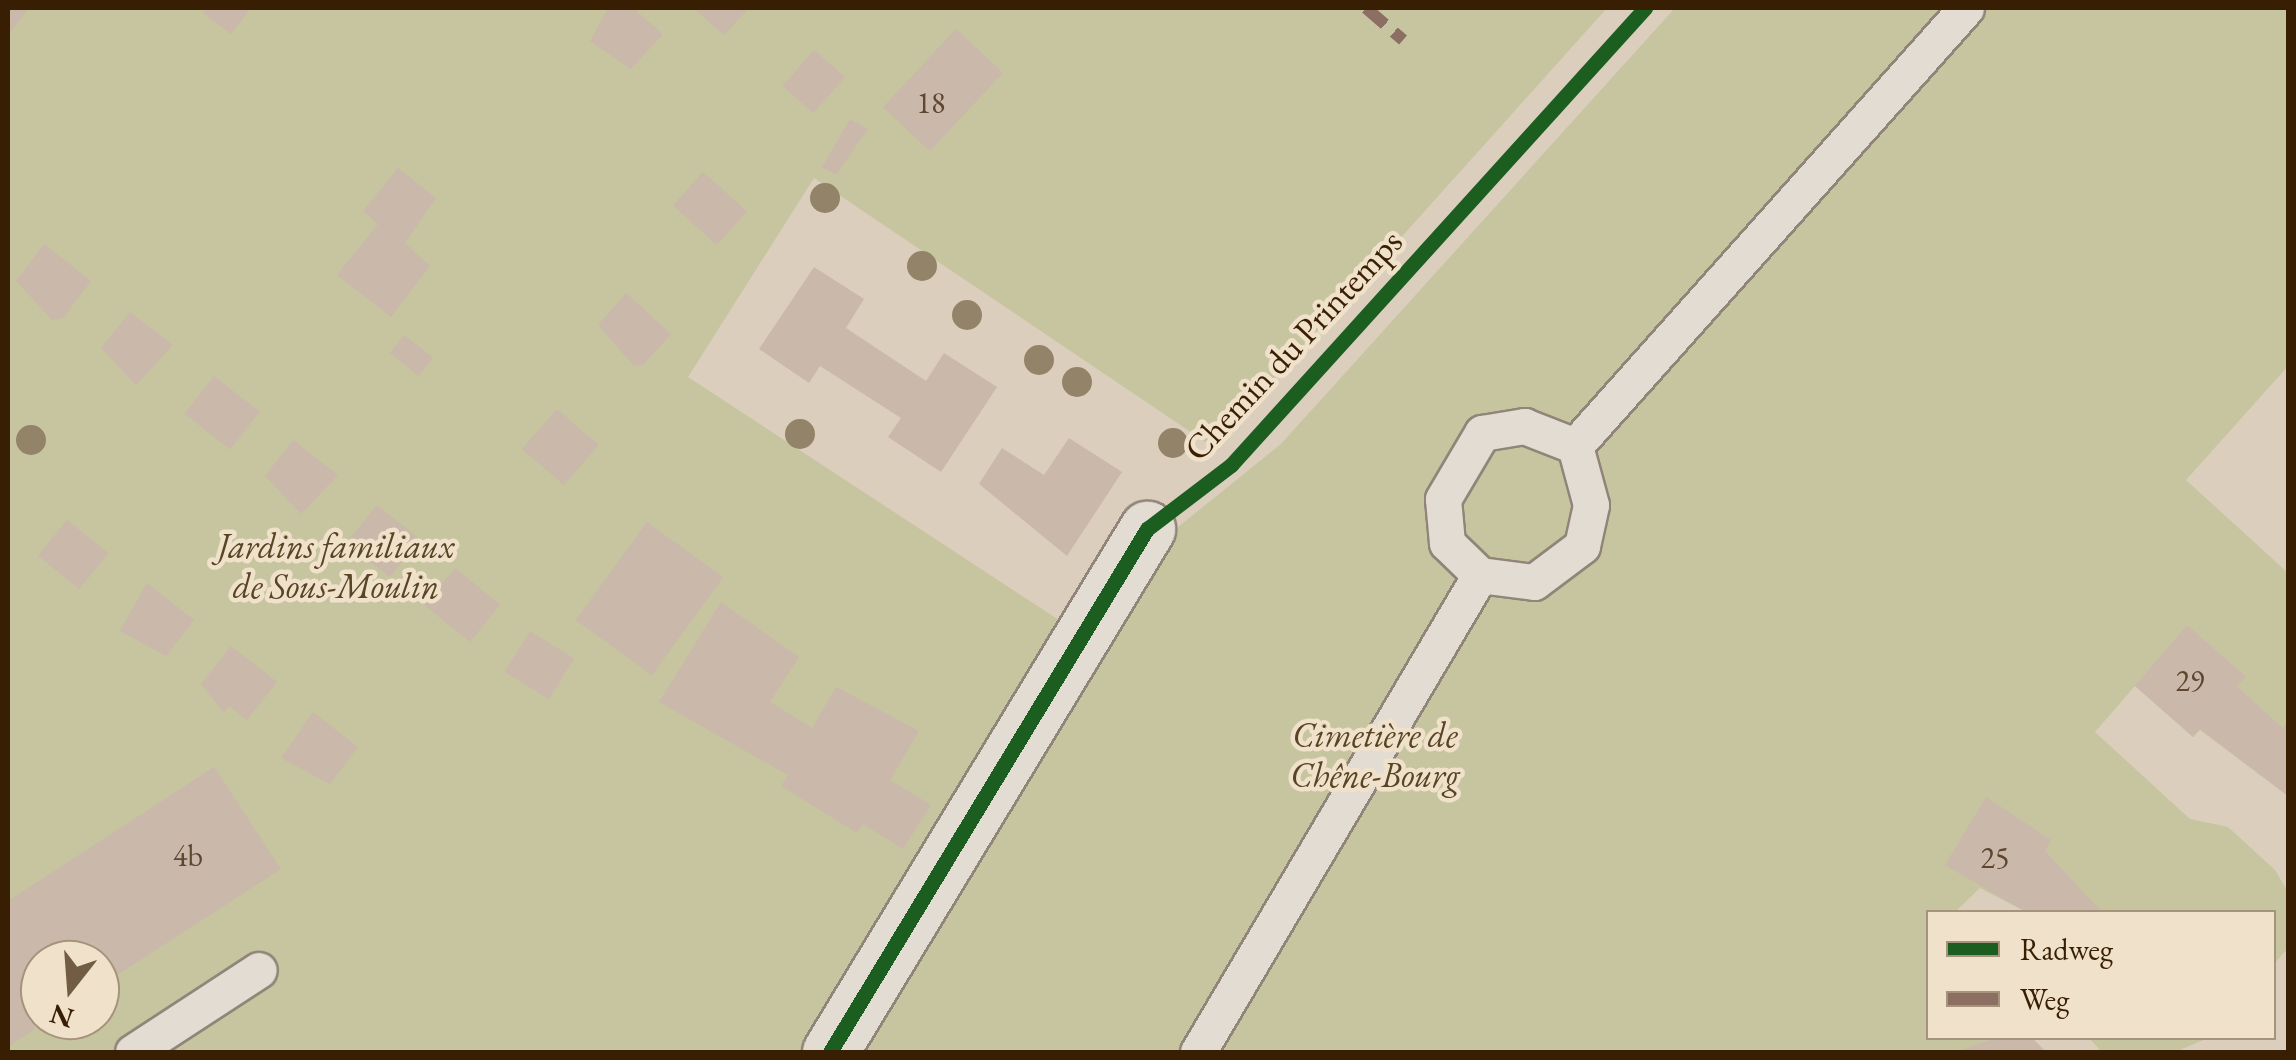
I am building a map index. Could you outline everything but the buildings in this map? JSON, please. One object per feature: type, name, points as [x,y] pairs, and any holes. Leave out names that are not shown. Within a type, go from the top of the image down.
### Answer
[{"type":"street","points":[[830,1052],[1147,530]]},
{"type":"lane","points":[[1574,446],[1966,8]]},
{"type":"lane","points":[[1524,426],[1574,446],[1591,505],[1582,546],[1534,582],[1480,575],[1447,543],[1443,499],[1460,462],[1482,433],[1524,426]]},
{"type":"lane","points":[[1198,1052],[1480,575]]},
{"type":"lane","points":[[133,1052],[258,970]]},
{"type":"green space","name":"Jardins familiaux de Sous-Moulin","points":[[8,8],[1607,8],[1213,447],[814,178],[688,377],[1065,624],[803,1052],[8,1052]]},
{"type":"green space","name":"Cimetière de Chêne-Bourg","points":[[1675,8],[2288,8],[2288,366],[2186,480],[2288,573],[2288,796],[2200,730],[2193,737],[2135,686],[2095,732],[2190,819],[2228,827],[2275,870],[2288,892],[2288,948],[2276,962],[2276,910],[2022,910],[1980,888],[1957,910],[1926,910],[1926,1040],[2034,1040],[2046,1052],[853,1052],[1157,544],[1281,444]]},
{"type":"green space","points":[[2091,1040],[2203,1040],[2175,1052],[2102,1052]]},
{"type":"marked path","points":[[1366,8],[1403,40]]},
{"type":"cycle path","name":"Chemin du Printemps","points":[[830,1052],[1147,529],[1231,465],[1645,8]]}]
